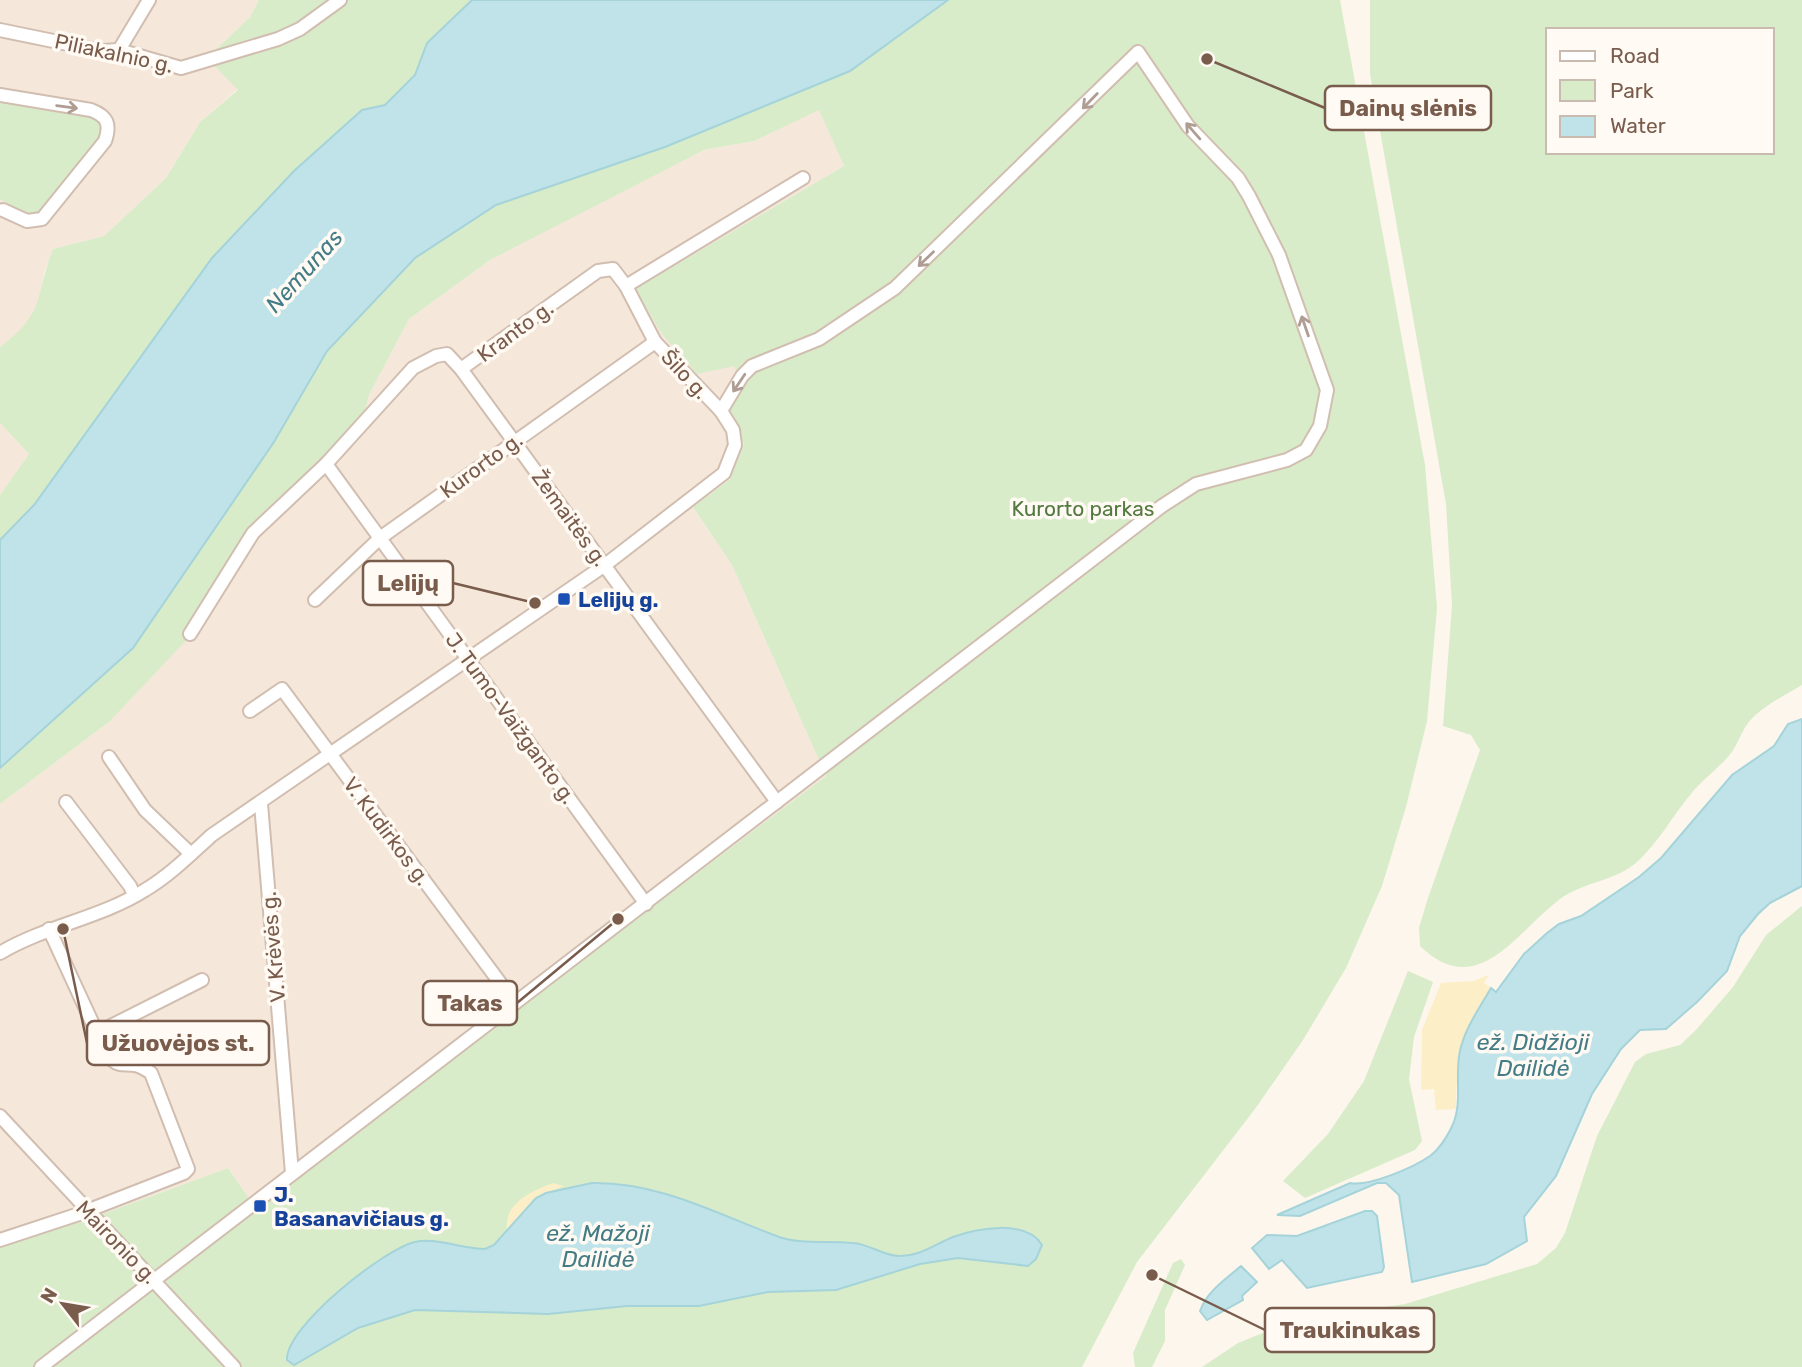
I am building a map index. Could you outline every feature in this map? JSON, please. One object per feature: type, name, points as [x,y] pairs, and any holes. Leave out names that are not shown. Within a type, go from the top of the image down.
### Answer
[{"type":"street","points":[[118,50],[149,0]]},
{"type":"street","name":"Piliakalnio g.","points":[[0,30],[102,51],[118,50],[181,68],[278,39],[300,29],[340,0]]},
{"type":"street","points":[[41,1367],[1162,506],[1196,484],[1287,460],[1306,450],[1320,426],[1327,390],[1279,255],[1249,196],[1238,178],[1188,126],[1138,52],[895,288],[819,339],[752,366],[742,376],[721,411]]},
{"type":"street","points":[[0,95],[91,110],[101,114],[108,122],[109,131],[105,141],[42,219],[33,223],[1,210]]},
{"type":"street","points":[[626,286],[803,178]]},
{"type":"street","name":"Kranto g.","points":[[190,634],[253,533],[326,464],[413,368],[436,356],[447,354],[461,369],[598,271],[613,269],[626,286]]},
{"type":"street","name":"Šilo g.","points":[[605,565],[716,481],[730,461],[736,445],[733,430],[721,411],[655,342],[626,286]]},
{"type":"street","name":"Kurorto g.","points":[[316,600],[380,538],[655,342]]},
{"type":"street","name":"Žemaitės g.","points":[[461,369],[777,803]]},
{"type":"street","name":"J. Tumo-Vaižganto g.","points":[[326,464],[646,904]]},
{"type":"street","points":[[0,953],[49,929],[134,895],[191,854],[212,835],[261,804],[605,565]]},
{"type":"street","name":"V. Kudirkos g.","points":[[250,711],[282,689],[515,1003]]},
{"type":"street","points":[[109,757],[145,810],[191,854]]},
{"type":"street","points":[[66,802],[134,895]]},
{"type":"street","name":"V. Krėvės g.","points":[[261,804],[292,1173]]},
{"type":"street","points":[[0,1240],[87,1211],[184,1173],[188,1169],[151,1073],[141,1067],[110,1061],[49,929]]},
{"type":"street","points":[[97,1033],[202,980]]},
{"type":"street","name":"Maironio g.","points":[[0,1116],[234,1367]]},
{"type":"shaded area","points":[[0,0],[259,0],[250,17],[207,58],[238,89],[200,122],[166,178],[104,236],[53,249],[44,273],[38,309],[21,331],[0,347]]},
{"type":"shaded area","points":[[819,109],[844,166],[636,289],[735,366],[740,378],[725,410],[744,444],[730,479],[693,507],[732,565],[826,776],[255,1207],[228,1168],[100,1215],[0,1242],[0,804],[109,722],[255,536],[365,411],[369,395],[409,319],[490,260],[651,175],[704,150],[754,141]]},
{"type":"shaded area","points":[[0,423],[29,454],[0,495]]},
{"type":"green space","points":[[259,0],[472,0],[427,43],[415,75],[385,105],[362,110],[294,171],[212,258],[34,505],[0,540],[0,495],[29,454],[0,423],[0,347],[15,335],[32,313],[53,249],[104,236],[166,178],[200,122],[238,90],[207,58],[250,17]]},
{"type":"green space","name":"Kurorto parkas","points":[[948,0],[1340,0],[1425,465],[1437,608],[1427,721],[1406,807],[1382,886],[1346,968],[1303,1040],[1255,1109],[1137,1262],[1082,1367],[49,1367],[162,1281],[100,1215],[228,1168],[255,1207],[826,776],[732,565],[693,507],[730,479],[744,444],[725,410],[740,378],[734,366],[697,374],[662,334],[635,289],[844,166],[819,110],[754,141],[704,150],[490,260],[409,319],[369,395],[365,411],[255,536],[195,631],[109,722],[0,804],[0,768],[133,648],[274,442],[327,351],[415,258],[496,205],[562,181],[892,42]]},
{"type":"green space","points":[[1370,0],[1802,0],[1802,685],[1772,703],[1751,720],[1723,763],[1694,790],[1637,862],[1619,873],[1569,893],[1495,956],[1478,964],[1460,967],[1441,961],[1420,946],[1419,928],[1480,750],[1471,735],[1443,726],[1452,605],[1446,504],[1370,74]]},
{"type":"green space","points":[[0,98],[101,119],[104,136],[43,210],[31,213],[21,211],[0,199]]},
{"type":"green space","points":[[1802,906],[1802,1367],[1202,1367],[1238,1343],[1295,1320],[1405,1304],[1537,1264],[1556,1248],[1565,1233],[1597,1136],[1635,1062],[1646,1054],[1680,1045],[1733,987],[1766,935]]},
{"type":"green space","points":[[1408,971],[1433,982],[1414,1037],[1409,1079],[1422,1141],[1415,1150],[1305,1198],[1283,1181],[1328,1134],[1364,1081]]},
{"type":"green space","points":[[87,1219],[146,1281],[33,1367],[0,1367],[0,1242]]},
{"type":"green space","points":[[1181,1259],[1185,1265],[1165,1310],[1165,1341],[1152,1367],[1135,1367],[1133,1353],[1173,1263]]},
{"type":"sand","points":[[1489,975],[1484,983],[1491,988],[1469,1031],[1460,1061],[1456,1109],[1436,1110],[1434,1089],[1421,1090],[1422,1030],[1441,983],[1473,981]]},
{"type":"sand","points":[[553,1183],[564,1186],[546,1193],[507,1231],[507,1221],[514,1206],[528,1194]]},
{"type":"water","name":"Nemunas","points":[[472,0],[948,0],[850,71],[665,147],[496,205],[415,258],[327,351],[274,442],[133,648],[0,768],[0,540],[34,505],[212,258],[294,171],[362,110],[385,105],[415,75],[427,43]]},
{"type":"water","name":"ež. Didžioji Dailidė","points":[[1802,719],[1802,886],[1770,903],[1758,914],[1740,936],[1727,971],[1697,1002],[1666,1029],[1640,1030],[1621,1049],[1592,1094],[1556,1176],[1524,1217],[1527,1241],[1486,1264],[1412,1282],[1399,1195],[1386,1183],[1377,1183],[1300,1216],[1277,1215],[1350,1183],[1368,1182],[1391,1175],[1430,1156],[1446,1137],[1456,1115],[1462,1043],[1491,988],[1496,992],[1524,954],[1547,933],[1559,924],[1581,916],[1639,877],[1661,858],[1732,775],[1774,746],[1788,724]]},
{"type":"water","name":"ež. Mažoji Dailidė","points":[[592,1183],[617,1184],[665,1194],[779,1237],[806,1242],[859,1244],[898,1256],[927,1250],[953,1237],[987,1229],[1025,1232],[1035,1237],[1042,1245],[1036,1259],[1028,1266],[958,1258],[920,1264],[836,1290],[768,1292],[699,1306],[627,1306],[548,1314],[415,1310],[358,1328],[294,1365],[287,1360],[291,1346],[318,1310],[382,1259],[401,1248],[423,1241],[485,1249],[494,1245],[536,1198],[546,1193]]},
{"type":"water","points":[[1365,1211],[1372,1211],[1377,1216],[1384,1267],[1382,1272],[1307,1288],[1282,1260],[1269,1269],[1252,1248],[1267,1235],[1297,1236]]},
{"type":"water","points":[[1241,1266],[1257,1282],[1242,1296],[1243,1300],[1207,1320],[1200,1311],[1207,1297]]},
{"type":"place","name":"Dainų slėnis","points":[[1207,59]]},
{"type":"place","name":"Lelijų g.","points":[[564,599]]},
{"type":"place","name":"Lelijų","points":[[535,603]]},
{"type":"place","name":"Takas","points":[[618,919]]},
{"type":"place","name":"Užuovėjos st.","points":[[63,929]]},
{"type":"place","name":"J. Basanavičiaus g.","points":[[260,1206]]},
{"type":"place","name":"Traukinukas","points":[[1152,1275]]}]
